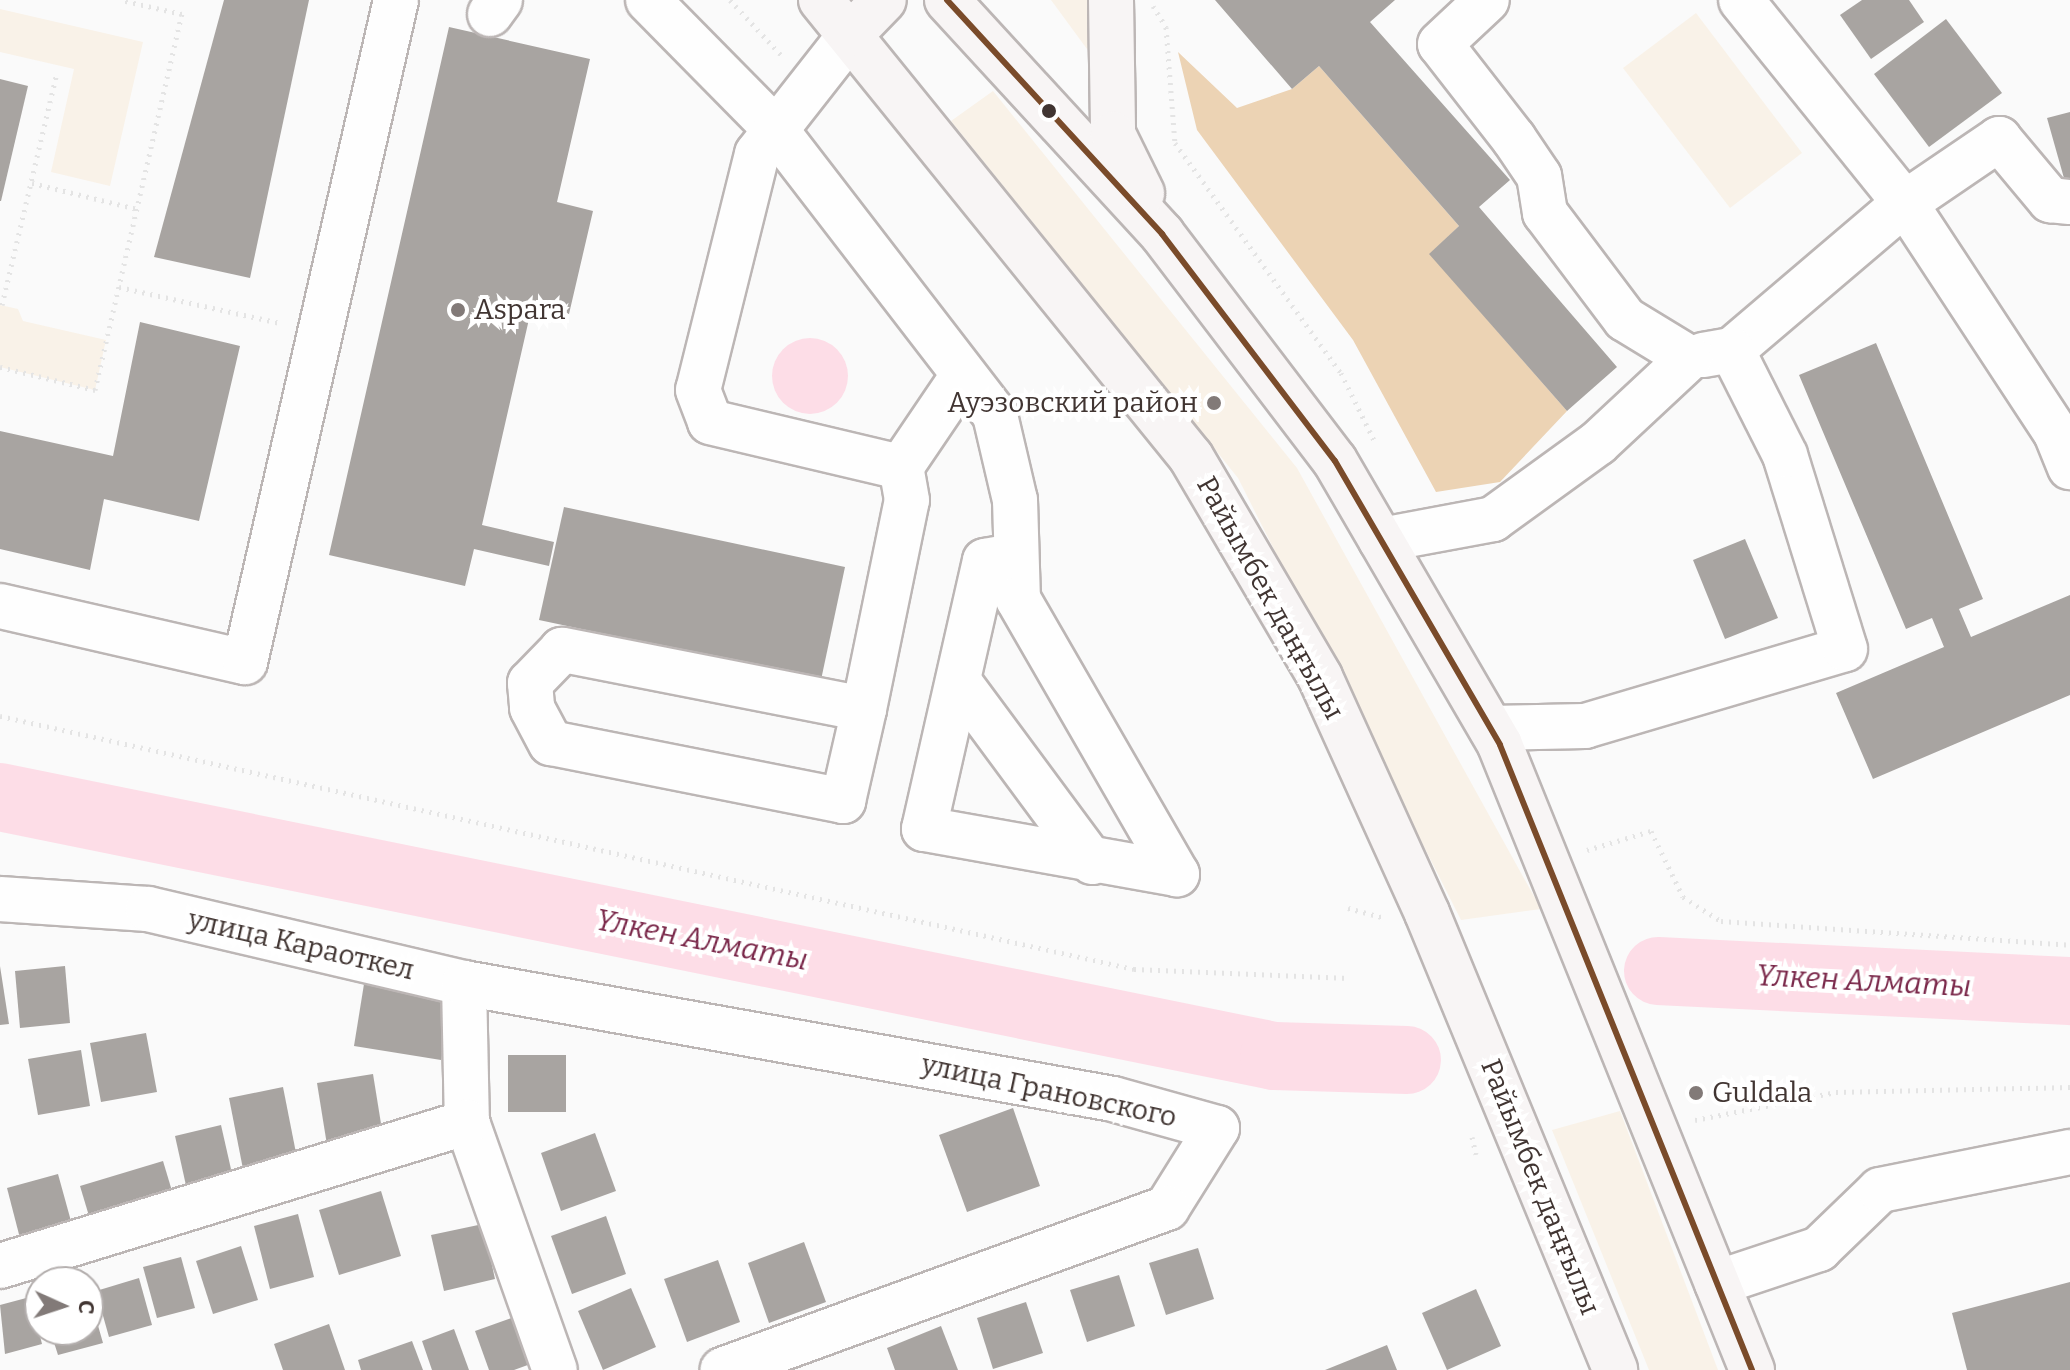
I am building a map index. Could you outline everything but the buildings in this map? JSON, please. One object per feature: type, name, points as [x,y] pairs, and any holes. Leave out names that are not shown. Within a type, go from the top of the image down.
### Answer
[{"type":"main road","name":"Райымбек даңғылы","points":[[821,0],[1191,457],[1320,677],[1433,928],[1615,1370]]},
{"type":"main road","points":[[851,34],[884,0]]},
{"type":"main road","points":[[947,0],[1162,234],[1335,461],[1496,737],[1752,1370]]},
{"type":"main road","points":[[1111,0],[1113,134],[1162,234]]},
{"type":"street","points":[[0,606],[245,662],[396,0]]},
{"type":"street","points":[[648,0],[775,129],[962,377],[995,415],[1015,500],[1014,556],[1018,599],[1177,874],[1092,862],[924,829],[985,561],[1014,556]]},
{"type":"street","points":[[1487,0],[1440,44],[1539,176],[1545,213],[1625,319],[1689,358]]},
{"type":"street","points":[[1741,0],[1905,203],[2056,433],[2070,467]]},
{"type":"street","points":[[851,34],[757,154],[698,390],[710,422],[901,467]]},
{"type":"street","points":[[1381,540],[1493,519],[1598,443],[1689,358],[1732,350],[1905,203],[1999,139],[2050,200],[2070,202]]},
{"type":"street","points":[[1496,737],[1585,726],[1845,649],[1785,455],[1732,350]]},
{"type":"street","points":[[864,709],[562,650],[530,683],[532,708],[551,743],[843,801],[864,709],[907,500],[901,467],[962,377]]},
{"type":"street","points":[[959,682],[1092,862]]},
{"type":"street","points":[[0,875],[148,909]]},
{"type":"street","name":"улица Караоткел","points":[[0,899],[148,909],[464,983]]},
{"type":"street","points":[[464,983],[467,1122],[555,1370]]},
{"type":"street","name":"улица Грановского","points":[[464,983],[1113,1099],[1217,1128],[1167,1208],[723,1370]]},
{"type":"street","points":[[0,1266],[467,1122]]},
{"type":"street","points":[[1717,1283],[1819,1249],[1880,1190],[2070,1152]]},
{"type":"path","points":[[0,367],[95,390],[182,14],[121,0]]},
{"type":"path","points":[[730,0],[809,84]]},
{"type":"path","points":[[2,305],[56,76]]},
{"type":"path","points":[[32,183],[137,209]]},
{"type":"path","points":[[119,287],[320,332]]},
{"type":"path","points":[[0,716],[1134,969],[1349,978]]},
{"type":"path","points":[[1587,850],[1651,831],[1683,897],[1721,921],[2070,945]]},
{"type":"path","points":[[1695,1121],[1836,1092],[2070,1087]]},
{"type":"shaded area","points":[[1051,0],[1094,0],[1098,64]]},
{"type":"shaded area","points":[[0,9],[143,42],[110,186],[51,172],[74,69],[0,52]]},
{"type":"shaded area","points":[[1696,13],[1802,153],[1730,208],[1623,68]]},
{"type":"shaded area","points":[[1178,52],[1237,108],[1292,89],[1319,66],[1459,226],[1430,254],[1567,411],[1500,482],[1436,492],[1353,340],[1197,130]]},
{"type":"shaded area","points":[[993,91],[1297,468],[1541,909],[1461,920],[1238,478],[951,121]]},
{"type":"shaded area","points":[[0,305],[18,309],[23,321],[106,340],[95,390],[0,367]]},
{"type":"shaded area","points":[[803,338],[817,338],[831,344],[842,355],[848,376],[845,391],[837,403],[817,414],[803,414],[789,408],[778,397],[772,383],[772,369],[778,355],[789,344]]},
{"type":"shaded area","points":[[1620,1111],[1718,1370],[1649,1370],[1552,1130]]},
{"type":"waterway","name":"Үлкен Алматы","points":[[0,797],[1274,1056],[1407,1060]]},
{"type":"waterway","name":"Үлкен Алматы","points":[[1658,971],[2070,991]]},
{"type":"transit line","points":[[947,0],[1162,234],[1335,461],[1500,745],[1752,1370]]},
{"type":"place","name":"Aspara","points":[[458,310]]},
{"type":"place","name":"Ауэзовский район","points":[[1214,403]]},
{"type":"place","name":"Guldala","points":[[1696,1093]]}]
